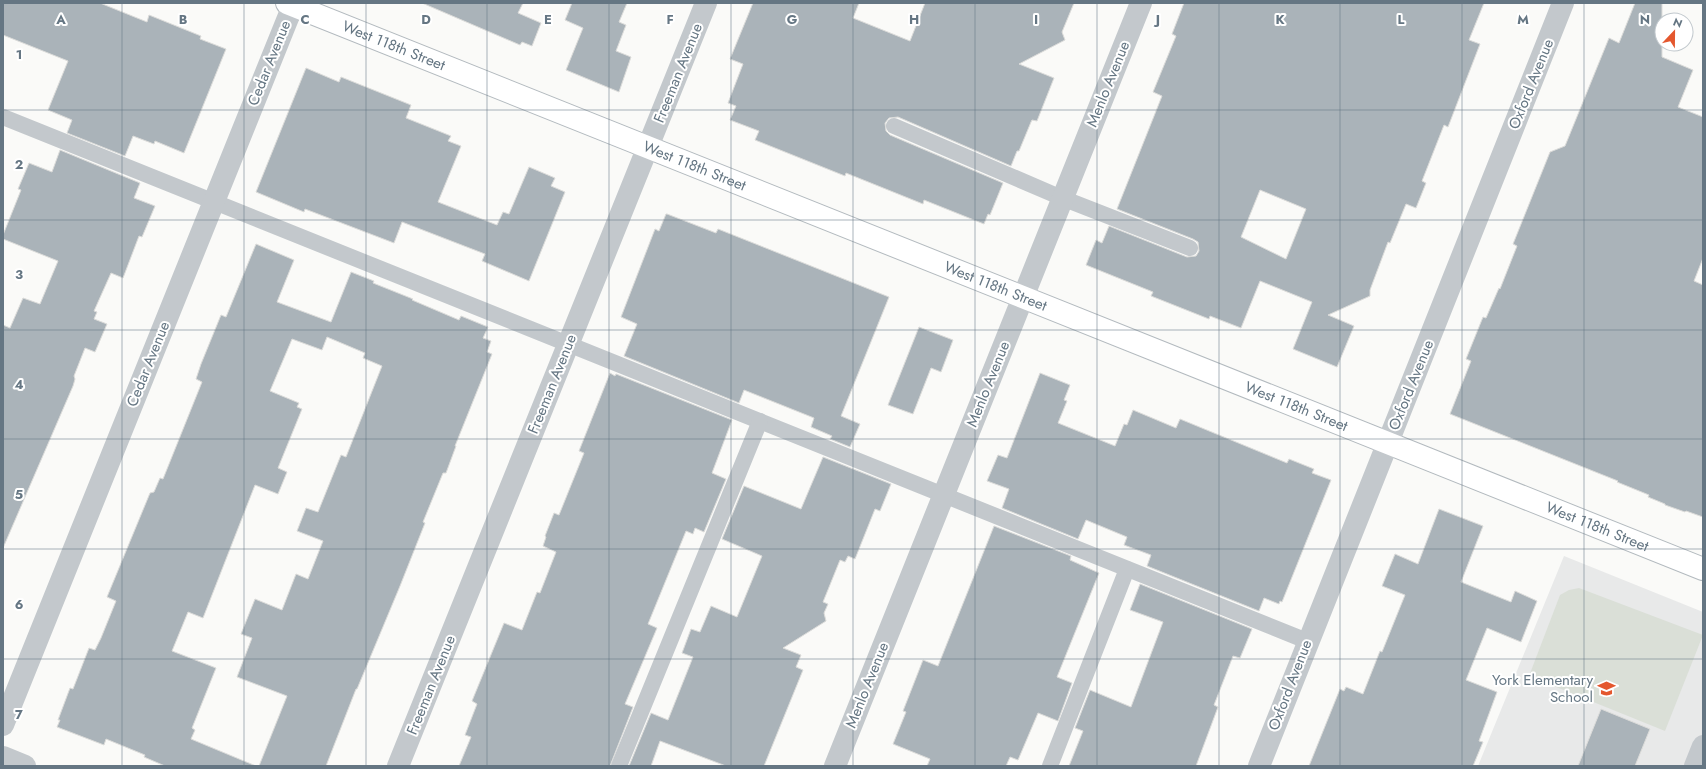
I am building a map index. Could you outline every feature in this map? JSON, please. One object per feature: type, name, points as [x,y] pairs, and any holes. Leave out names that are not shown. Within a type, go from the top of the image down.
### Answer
[{"type":"street","name":"Freeman Avenue","points":[[398,766],[706,3]]},
{"type":"street","name":"Menlo Avenue","points":[[835,766],[1141,3]]},
{"type":"street","name":"Oxford Avenue","points":[[1259,766],[1563,3]]},
{"type":"street","name":"West 118th Street","points":[[291,4],[1703,569]]},
{"type":"street","name":"Cedar Avenue","points":[[3,725],[214,202],[291,4]]},
{"type":"street","points":[[1695,766],[1703,746]]},
{"type":"street","points":[[3,757],[25,766]]},
{"type":"lane","points":[[3,117],[1308,641]]},
{"type":"lane","points":[[894,126],[1062,198],[1190,248]]},
{"type":"lane","points":[[619,766],[760,421]]},
{"type":"lane","points":[[1050,766],[1127,569]]},
{"type":"shaded area","name":"York Elementary School","points":[[1564,556],[1703,612],[1703,766],[1478,766]]},
{"type":"shaded area","points":[[1579,588],[1703,635],[1665,731],[1529,676],[1560,595],[1569,590]]},
{"type":"building","points":[[3,3],[100,3],[147,22],[149,15],[201,36],[200,39],[226,49],[184,153],[155,141],[154,144],[133,136],[125,156],[67,133],[72,120],[48,110],[68,61],[3,35]]},
{"type":"building","points":[[422,3],[523,3],[518,13],[541,23],[532,46],[522,42],[520,45]]},
{"type":"building","points":[[572,3],[627,3],[619,22],[626,25],[616,51],[631,57],[619,92],[566,70],[583,28],[565,20]]},
{"type":"building","points":[[753,3],[859,3],[853,18],[910,41],[925,3],[1074,3],[1062,32],[1065,40],[1019,64],[1054,78],[1037,121],[1032,120],[1011,166],[898,117],[889,118],[885,123],[886,131],[890,135],[1003,183],[990,215],[988,214],[984,224],[924,200],[923,204],[846,173],[845,176],[755,140],[759,131],[730,120],[736,106],[728,103],[743,64],[730,59]]},
{"type":"building","points":[[1184,3],[1484,3],[1469,40],[1480,44],[1448,127],[1444,125],[1422,181],[1426,183],[1416,208],[1406,204],[1390,243],[1388,242],[1370,290],[1370,296],[1328,315],[1354,326],[1337,367],[1293,349],[1312,302],[1260,281],[1241,328],[1210,316],[1209,319],[1151,296],[1153,292],[1086,265],[1096,240],[1102,243],[1109,226],[1187,257],[1196,256],[1199,251],[1198,242],[1193,239],[1117,209],[1162,96],[1153,92],[1176,36],[1172,34]],"holes":[[[1260,190],[1306,209],[1286,259],[1241,237]]]},
{"type":"building","points":[[1635,3],[1662,3],[1662,12],[1654,12],[1654,52],[1662,52],[1662,57],[1693,70],[1678,107],[1703,117],[1703,258],[1694,281],[1703,285],[1703,517],[1665,505],[1648,497],[1649,495],[1617,482],[1618,481],[1450,414],[1471,361],[1466,359],[1483,317],[1486,318],[1499,288],[1500,289],[1517,246],[1513,244],[1550,152],[1565,146],[1609,38],[1619,43]]},
{"type":"building","points":[[306,68],[339,82],[341,77],[411,105],[406,118],[451,136],[448,141],[461,146],[438,202],[497,225],[503,212],[509,214],[529,167],[555,178],[551,186],[565,192],[529,281],[482,261],[485,254],[402,222],[394,243],[305,209],[304,212],[256,192]]},
{"type":"building","points":[[60,150],[140,183],[134,198],[155,206],[142,237],[139,236],[123,278],[111,273],[94,311],[97,312],[94,319],[107,324],[95,352],[85,348],[74,376],[75,379],[73,386],[3,548],[3,325],[10,328],[23,298],[40,304],[58,261],[3,239],[3,235],[21,190],[18,189],[29,163],[52,172]]},
{"type":"building","points":[[666,214],[716,233],[718,229],[889,297],[841,416],[860,424],[850,447],[830,439],[832,436],[811,427],[814,418],[744,390],[739,403],[624,356],[637,324],[621,317],[655,229],[659,231]]},
{"type":"building","points":[[256,244],[294,260],[277,302],[331,322],[351,272],[459,320],[461,316],[488,327],[483,338],[491,341],[487,352],[492,354],[455,446],[446,473],[443,473],[423,522],[425,523],[400,586],[356,689],[326,766],[259,766],[287,696],[237,677],[252,638],[241,634],[255,599],[282,610],[296,574],[308,579],[323,541],[297,531],[306,508],[318,512],[341,455],[346,457],[382,366],[363,358],[365,353],[327,337],[322,350],[292,339],[270,391],[299,403],[297,407],[302,409],[278,468],[287,472],[278,494],[255,485],[203,618],[188,612],[172,651],[216,668],[192,728],[195,730],[191,739],[256,766],[165,766],[144,757],[145,755],[106,739],[104,745],[57,727],[60,720],[58,720],[70,688],[73,689],[89,648],[95,650],[101,638],[116,601],[107,597],[150,493],[154,492],[160,478],[163,479],[202,382],[196,379],[201,364],[221,315],[226,317]]},
{"type":"building","points":[[919,327],[953,340],[941,372],[931,368],[913,414],[888,405]]},
{"type":"building","points":[[610,373],[615,376],[616,374],[732,420],[712,473],[726,479],[704,532],[695,528],[693,534],[686,531],[648,624],[657,628],[625,704],[633,707],[610,766],[459,766],[471,737],[465,735],[477,704],[472,701],[504,623],[522,630],[537,592],[540,593],[556,552],[543,546],[545,536],[554,513],[559,515],[584,453],[579,451]]},
{"type":"building","points":[[1040,373],[1070,385],[1064,400],[1067,401],[1058,423],[1115,446],[1124,424],[1127,425],[1133,410],[1176,428],[1180,419],[1287,463],[1289,459],[1314,469],[1312,473],[1331,480],[1282,602],[1280,601],[1279,604],[1264,598],[1259,611],[1147,566],[1151,555],[1124,545],[1127,537],[1086,520],[1078,539],[1002,508],[1009,489],[987,481],[998,455],[1007,458]]},
{"type":"building","points":[[823,457],[891,484],[880,511],[875,509],[855,559],[848,556],[845,562],[840,560],[823,602],[828,604],[824,613],[826,621],[783,648],[801,655],[796,667],[803,670],[764,766],[726,766],[660,741],[651,766],[629,766],[651,713],[668,720],[693,657],[682,653],[691,629],[700,632],[711,606],[737,617],[762,556],[722,539],[744,486],[801,509]]},
{"type":"building","points":[[1439,509],[1483,526],[1461,582],[1511,602],[1515,591],[1537,601],[1521,642],[1487,628],[1466,680],[1497,692],[1479,741],[1483,742],[1473,766],[1309,766],[1340,689],[1344,691],[1346,687],[1363,694],[1380,651],[1382,652],[1405,595],[1382,586],[1395,554],[1418,564]]},
{"type":"building","points":[[994,526],[1071,556],[1070,560],[1099,573],[1057,677],[1072,683],[1058,721],[1038,713],[1018,760],[1010,757],[1006,766],[927,766],[930,759],[893,744],[906,712],[903,711],[923,660],[938,666]]},
{"type":"building","points":[[1140,584],[1252,629],[1240,658],[1233,656],[1214,705],[1218,707],[1196,766],[1069,766],[1083,731],[1075,728],[1090,690],[1131,707],[1163,622],[1130,610]]},
{"type":"building","points":[[1601,709],[1650,729],[1635,766],[1578,766]]},
{"type":"place","name":"York Elementary School","points":[[1606,689]]}]
